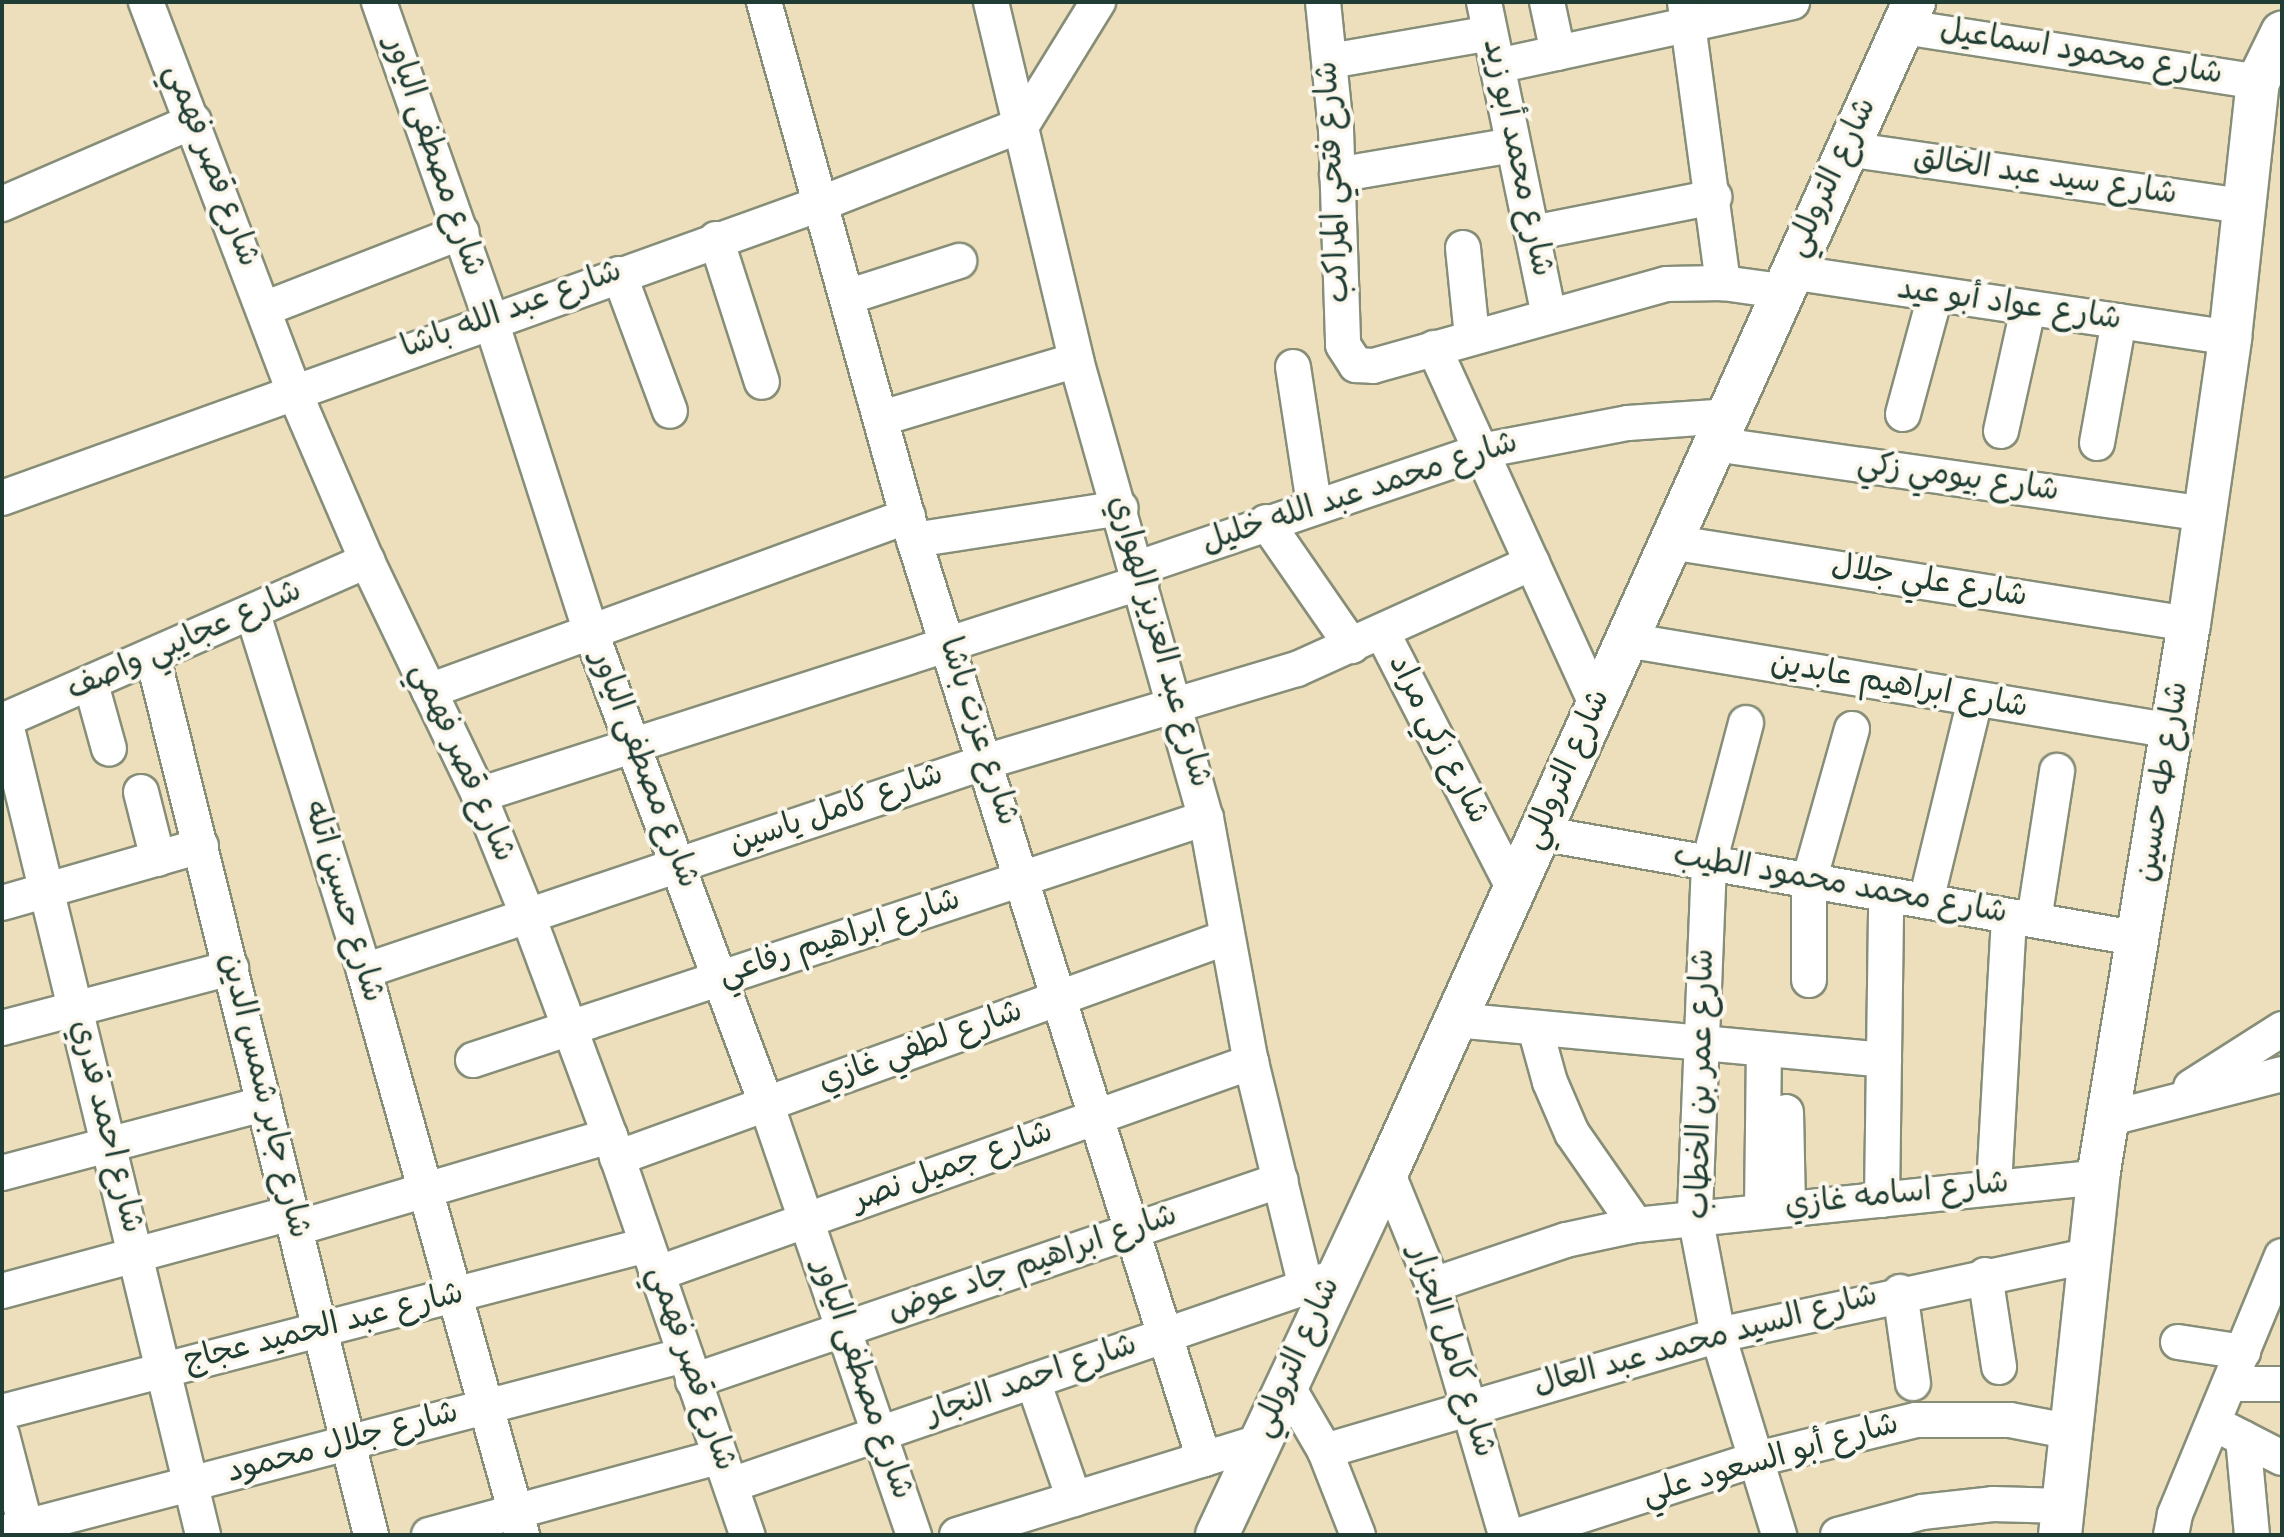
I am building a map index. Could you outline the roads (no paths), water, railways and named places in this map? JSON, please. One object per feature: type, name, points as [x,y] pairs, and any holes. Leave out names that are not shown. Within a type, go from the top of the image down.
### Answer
[{"type":"street","name":"شارع قصر فهمي","points":[[146,2],[194,121],[293,389],[367,561],[479,795],[528,916],[614,1147],[747,1535]]},
{"type":"street","name":"شارع مصطفى الياور","points":[[379,2],[490,318],[591,633],[721,977],[914,1535]]},
{"type":"street","name":"شارع عزت باشا","points":[[764,2],[911,528],[988,761],[1097,1117],[1136,1229],[1204,1459]]},
{"type":"street","name":"شارع عبد العزيز الهواري","points":[[991,2],[1076,360],[1177,705],[1206,818],[1225,938],[1251,1062],[1281,1180],[1320,1282]]},
{"type":"street","points":[[1022,125],[1098,2]]},
{"type":"street","name":"شارع فتحي المراكب","points":[[1323,2],[1337,175],[1343,345],[1349,360]]},
{"type":"street","points":[[1547,2],[1558,53]]},
{"type":"street","points":[[1497,66],[1558,53],[1687,13],[1792,2]]},
{"type":"street","points":[[1687,13],[1714,197],[1723,283]]},
{"type":"street","name":"شارع محمود اسماعيل","points":[[1909,14],[2258,82]]},
{"type":"street","name":"شارع التروللي","points":[[1217,1535],[1286,1384],[1320,1282],[1387,1172],[1785,282],[1909,14]]},
{"type":"street","points":[[1330,61],[1487,17]]},
{"type":"street","name":"شارع محمد أبو زيد","points":[[1487,17],[1549,315]]},
{"type":"street","name":"شارع طه حسين","points":[[2062,1521],[2098,1177],[2140,939],[2189,624],[2201,513],[2230,338],[2258,82],[2282,33]]},
{"type":"street","points":[[2,204],[194,121]]},
{"type":"street","name":"شارع عبد الله باشا","points":[[2,498],[490,318],[820,204],[1022,125]]},
{"type":"street","points":[[1337,175],[1512,145]]},
{"type":"street","name":"شارع سيد عبد الخالق","points":[[1847,149],[2243,206]]},
{"type":"street","points":[[1532,233],[1714,197]]},
{"type":"street","points":[[264,309],[461,232]]},
{"type":"street","points":[[716,239],[762,382]]},
{"type":"street","points":[[1463,248],[1472,337]]},
{"type":"street","points":[[847,297],[959,261]]},
{"type":"street","points":[[619,274],[670,411]]},
{"type":"street","name":"شارع عواد أبو عيد","points":[[1349,360],[1373,366],[1666,284],[1785,282],[1935,296],[2230,338]]},
{"type":"street","points":[[1903,414],[1935,296]]},
{"type":"street","points":[[2001,431],[2028,309]]},
{"type":"street","points":[[2097,443],[2119,321]]},
{"type":"street","points":[[1434,348],[1597,705]]},
{"type":"street","points":[[882,418],[1076,360]]},
{"type":"street","points":[[1293,367],[1314,505]]},
{"type":"street","name":"شارع محمد عبد الله خليل","points":[[479,795],[949,643],[1140,575],[1266,522],[1481,451],[1578,430],[1721,430]]},
{"type":"street","name":"شارع بيومي زكي","points":[[1721,430],[2201,513]]},
{"type":"street","points":[[429,691],[591,633],[911,528],[1121,508]]},
{"type":"street","name":"شارع زكي مراد","points":[[1266,522],[1367,639],[1514,889]]},
{"type":"street","name":"شارع علي جلال","points":[[1670,542],[2189,624]]},
{"type":"street","name":"شارع عجايبي واصف","points":[[3,721],[153,658],[367,561]]},
{"type":"street","name":"شارع كامل ياسين","points":[[364,971],[988,761],[1177,705],[1367,639],[1532,563]]},
{"type":"street","name":"شارع حسين اتله","points":[[253,614],[364,971],[519,1523]]},
{"type":"street","name":"شارع ابراهيم عابدين","points":[[1626,640],[2172,731]]},
{"type":"street","name":"شارع جابر شمس الدين","points":[[153,658],[371,1535]]},
{"type":"street","points":[[91,684],[109,749]]},
{"type":"street","points":[[1926,901],[1975,700]]},
{"type":"street","name":"شارع احمد قدري","points":[[3,721],[76,1008],[203,1535]]},
{"type":"street","name":"شارع عمر بن الخطاب","points":[[1746,723],[1709,863],[1695,1216],[1718,1335],[1779,1535]]},
{"type":"street","points":[[1809,980],[1809,881],[1852,729]]},
{"type":"street","points":[[1994,1186],[2021,918],[2057,771]]},
{"type":"street","points":[[141,792],[158,859]]},
{"type":"street","name":"شارع ابراهيم رفاعي","points":[[473,1060],[1206,818]]},
{"type":"street","name":"شارع محمد محمود الطيب","points":[[1539,833],[2140,939]]},
{"type":"street","points":[[2,903],[201,846]]},
{"type":"street","points":[[1882,1200],[1886,895]]},
{"type":"street","name":"شارع لطفي غازي","points":[[2,1291],[136,1255],[614,1147],[766,1103],[1225,938]]},
{"type":"street","points":[[2,1028],[231,968]]},
{"type":"street","points":[[1455,1020],[1884,1060]]},
{"type":"street","points":[[1535,1028],[1550,1082],[1572,1133],[1636,1225]]},
{"type":"street","points":[[2165,1104],[2282,1029]]},
{"type":"street","points":[[1764,1049],[1775,1209]]},
{"type":"street","name":"شارع جميل نصر","points":[[652,1260],[807,1221],[1251,1062]]},
{"type":"street","points":[[2107,1119],[2282,1074]]},
{"type":"street","points":[[2,1173],[264,1104]]},
{"type":"street","points":[[1775,1209],[1786,1112]]},
{"type":"street","name":"شارع كامل الجزار","points":[[1387,1172],[1433,1285],[1506,1535]]},
{"type":"street","name":"شارع اسامه غازي","points":[[1433,1285],[1566,1240],[1636,1225],[1695,1216],[2098,1177]]},
{"type":"street","name":"شارع ابراهيم جاد عوض","points":[[689,1368],[844,1329],[1281,1180]]},
{"type":"street","name":"شارع السيد محمد عبد العال","points":[[1325,1451],[1469,1405],[1718,1335],[1900,1292],[2092,1255]]},
{"type":"street","points":[[2252,1535],[2228,1431],[2230,1384],[2282,1256]]},
{"type":"street","name":"شارع عبد الحميد عجاج","points":[[2,1412],[454,1295],[652,1260]]},
{"type":"street","points":[[1985,1275],[1999,1367]]},
{"type":"street","name":"شارع احمد النجار","points":[[429,1535],[519,1523],[881,1433],[1320,1282]]},
{"type":"street","points":[[1900,1292],[1913,1383]]},
{"type":"street","points":[[2178,1342],[2243,1352]]},
{"type":"street","name":"شارع جلال محمود","points":[[19,1532],[485,1407],[689,1368]]},
{"type":"street","points":[[1033,1381],[1074,1499]]},
{"type":"street","points":[[1286,1384],[1325,1451],[1358,1535]]},
{"type":"street","points":[[2230,1384],[2282,1384]]},
{"type":"street","name":"شارع أبو السعود علي","points":[[1520,1535],[1757,1459],[1916,1420],[2010,1420],[2073,1432]]},
{"type":"street","points":[[2228,1431],[2282,1458]]},
{"type":"street","points":[[2171,1535],[2175,1514],[2228,1431]]},
{"type":"street","points":[[2,1435],[19,1532]]},
{"type":"street","points":[[957,1535],[1260,1442]]},
{"type":"street","points":[[1838,1535],[1922,1512],[1993,1504],[2062,1521]]}]
